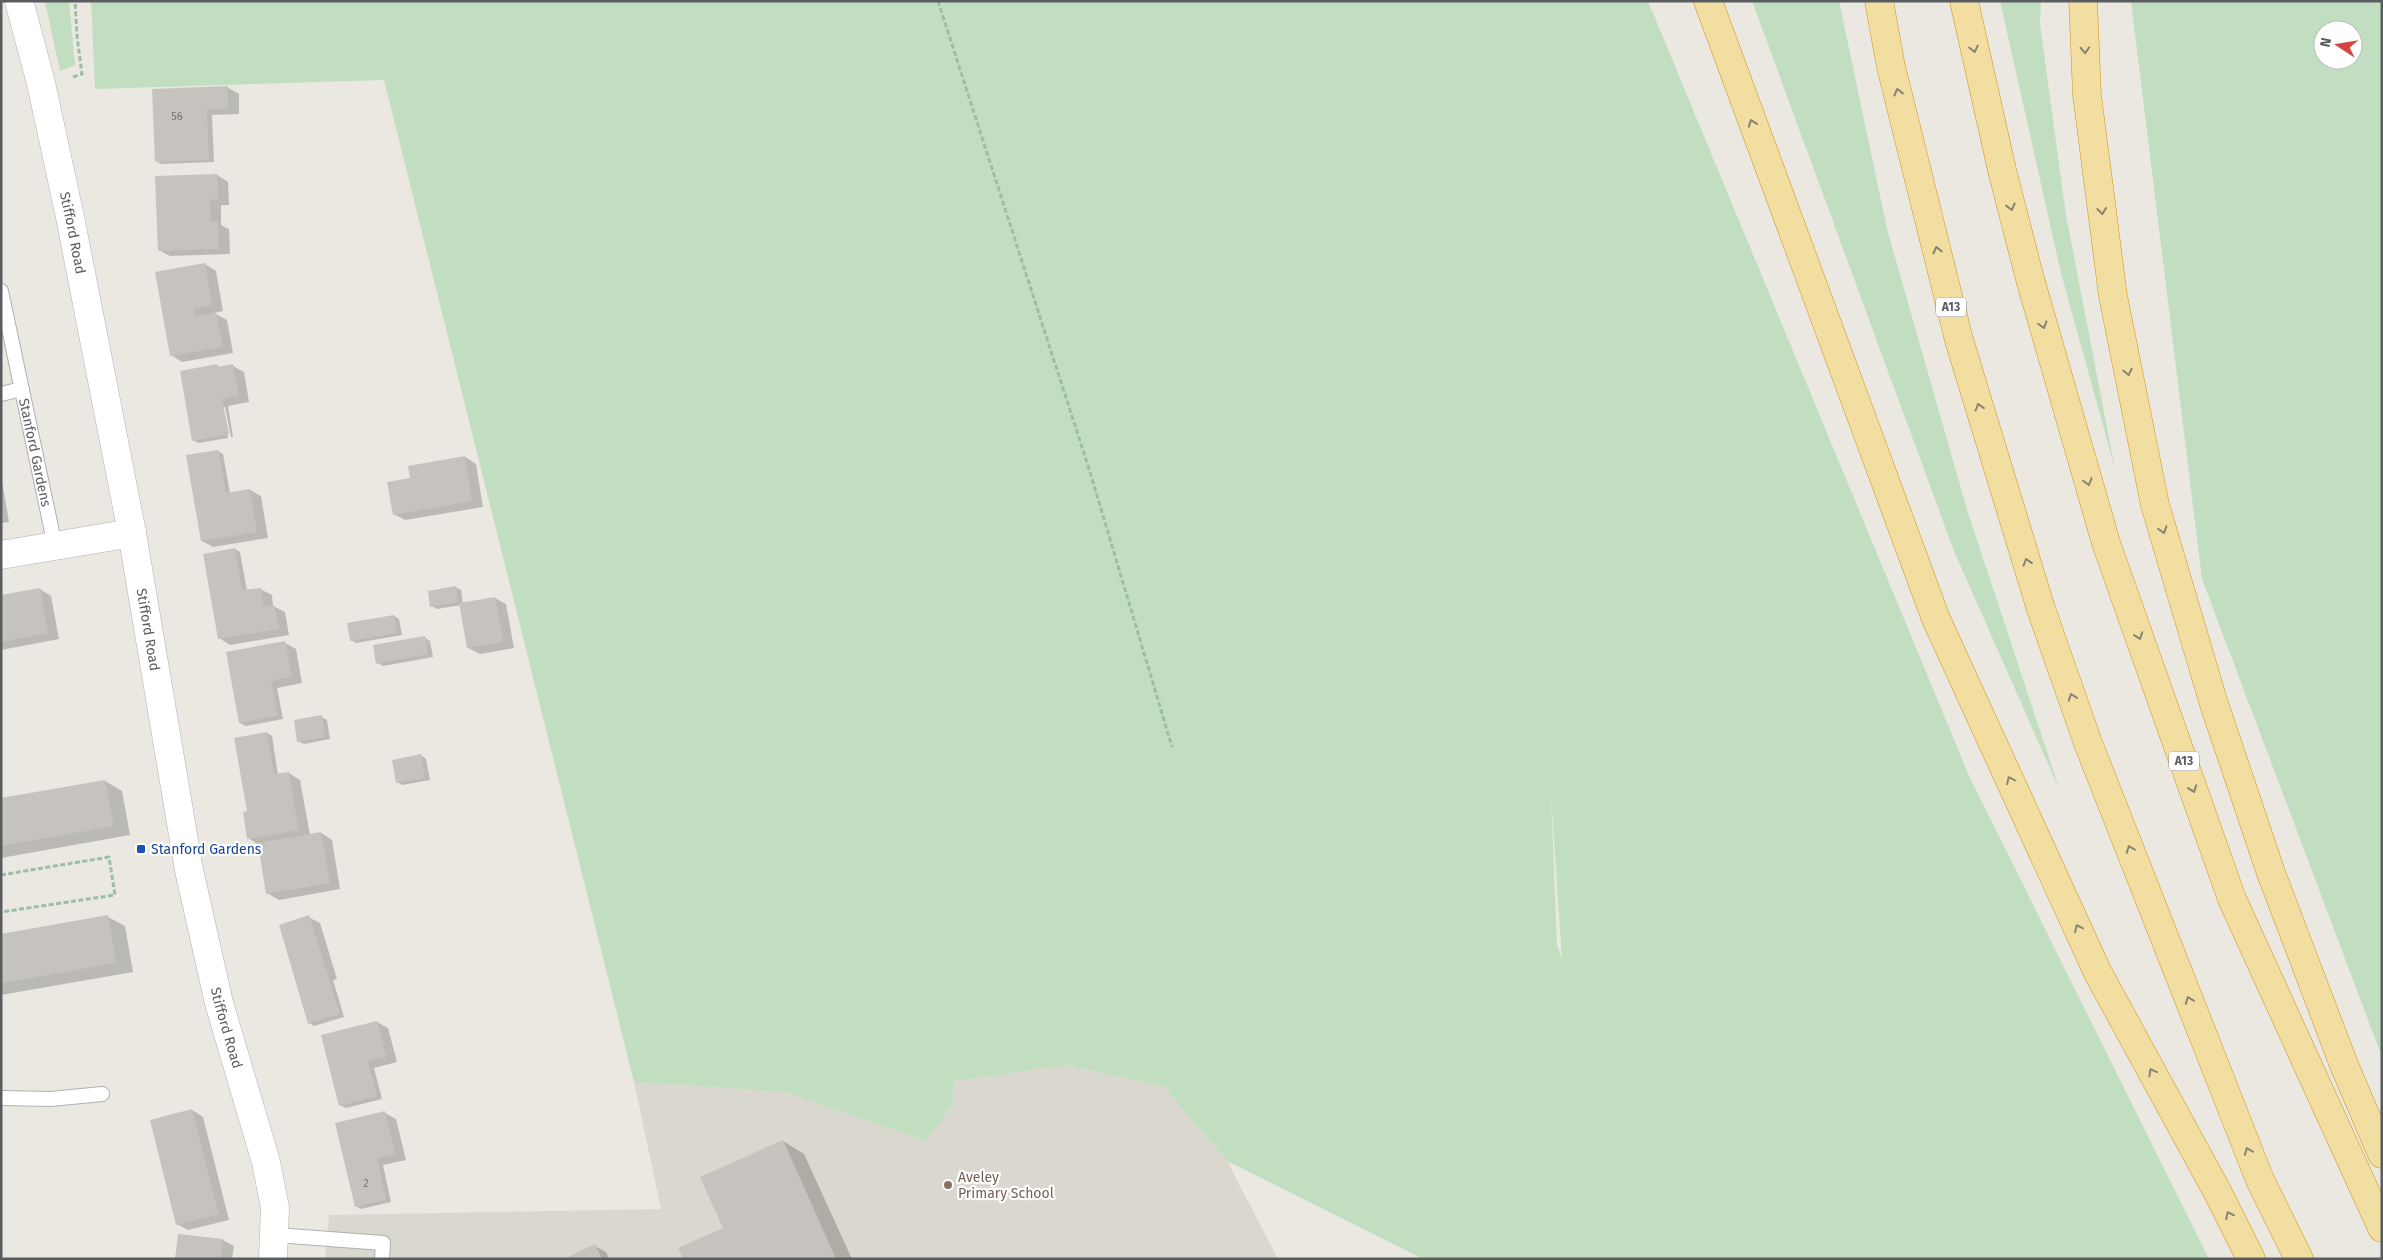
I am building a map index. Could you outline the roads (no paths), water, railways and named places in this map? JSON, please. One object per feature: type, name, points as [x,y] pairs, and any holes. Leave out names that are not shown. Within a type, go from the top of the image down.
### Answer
[{"type":"highway","points":[[1708,1],[1936,619],[2098,973],[2217,1191],[2251,1259]]},
{"type":"highway","name":"A13","points":[[1879,1],[1891,67],[1959,340],[2041,609],[2088,743],[2256,1170],[2299,1259]]},
{"type":"highway","name":"A13","points":[[1964,1],[2002,170],[2030,279],[2106,543],[2232,899],[2382,1228]]},
{"type":"highway","points":[[2083,1],[2087,95],[2113,296],[2155,505],[2214,704],[2271,873],[2344,1065],[2382,1154]]},
{"type":"street","name":"Stifford Road","points":[[19,1],[41,83],[68,208],[132,533],[189,870],[219,1003],[266,1162],[275,1208],[274,1247]]},
{"type":"street","points":[[1,555],[132,533]]},
{"type":"lane","name":"Stanford Gardens","points":[[1,291],[55,546]]},
{"type":"lane","points":[[1,394],[22,389]]},
{"type":"lane","points":[[1,1098],[51,1099],[102,1094]]},
{"type":"lane","points":[[274,1247],[383,1243],[382,1259]]},
{"type":"place","name":"Stanford Gardens","points":[[141,849]]},
{"type":"place","name":"Aveley Primary School","points":[[948,1185]]}]
